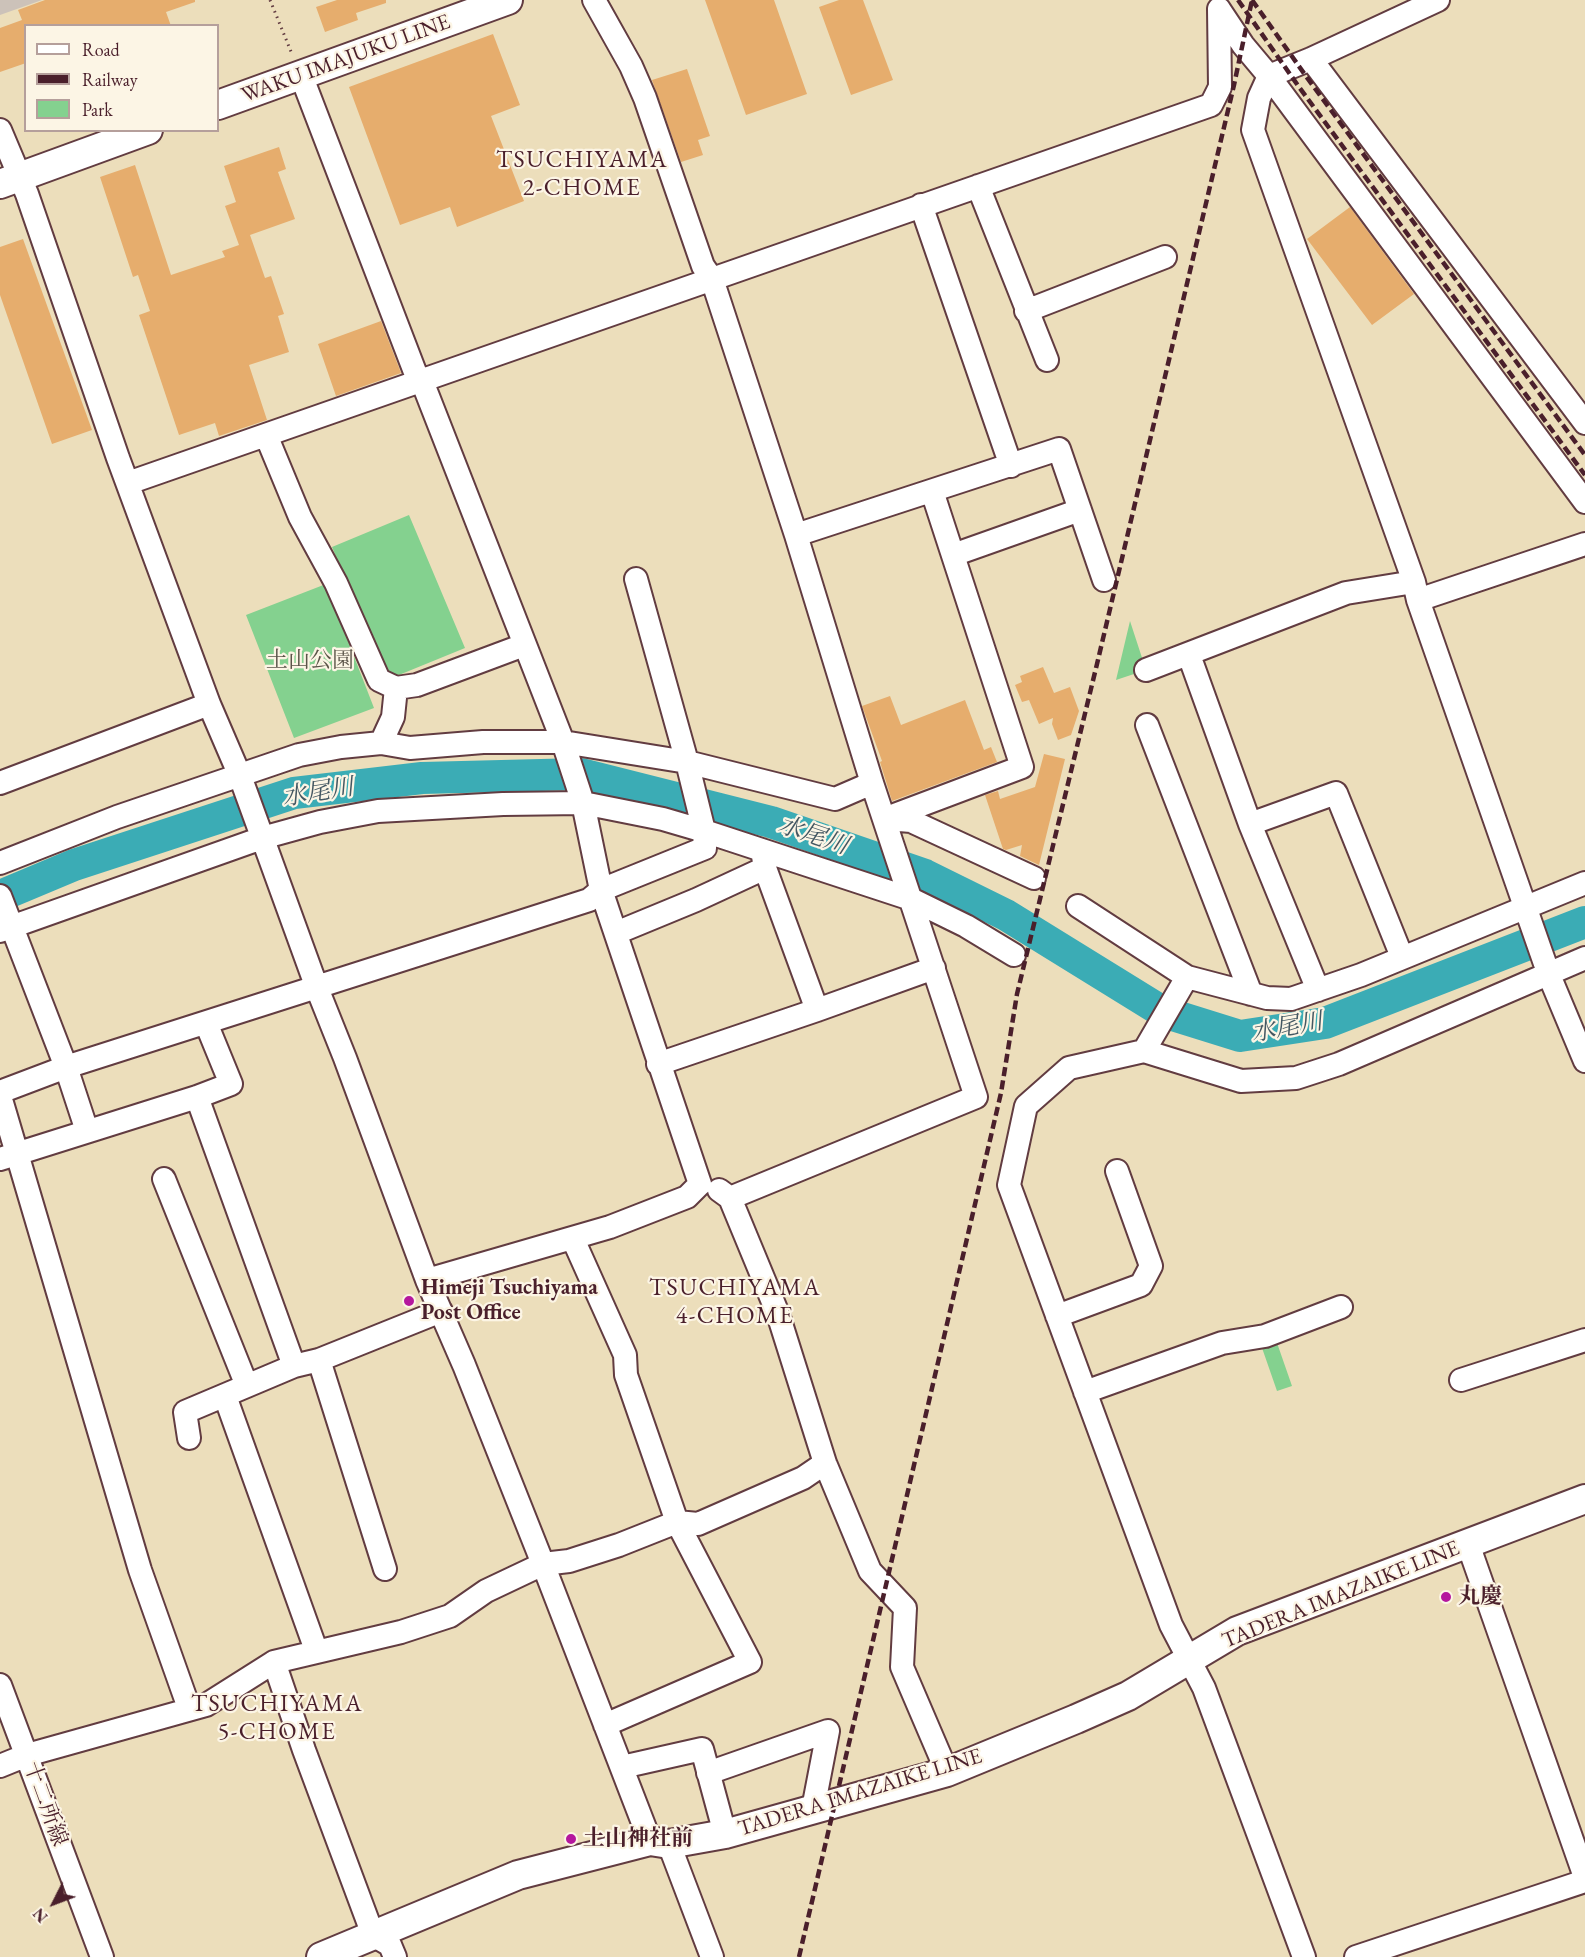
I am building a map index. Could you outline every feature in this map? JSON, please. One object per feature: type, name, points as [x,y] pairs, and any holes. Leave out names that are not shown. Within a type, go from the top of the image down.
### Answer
[{"type":"main road","name":"WAKU IMAJUKU LINE","points":[[219,105],[508,0]]},
{"type":"main road","points":[[9,181],[143,132]]},
{"type":"main road","name":"TADERA IMAZAIKE LINE","points":[[321,1957],[518,1875],[660,1843],[725,1834],[947,1772],[1128,1696],[1237,1631],[1585,1499]]},
{"type":"street","points":[[594,0],[631,66],[645,98],[703,266],[712,279],[796,535],[872,783],[976,1097],[730,1198]]},
{"type":"street","points":[[1438,0],[1269,76],[1259,98],[1253,130],[1526,906],[1548,975],[1585,1061]]},
{"type":"street","points":[[1216,4],[1243,45],[1269,76],[1585,502]]},
{"type":"street","points":[[128,483],[1211,105],[1220,87],[1216,4]]},
{"type":"street","points":[[1311,59],[1585,423]]},
{"type":"street","points":[[301,75],[415,372],[422,381],[563,742],[583,803],[601,890],[700,1184]]},
{"type":"street","points":[[0,130],[9,181],[27,194],[128,483],[209,704],[240,776],[427,1280],[543,1564],[622,1767],[660,1843],[712,1957]]},
{"type":"street","points":[[978,186],[1047,360]]},
{"type":"street","points":[[921,205],[1011,466]]},
{"type":"street","points":[[1026,311],[1165,257]]},
{"type":"street","points":[[266,435],[300,517],[336,583],[379,680],[396,688],[417,685],[524,645]]},
{"type":"street","points":[[796,535],[1059,449],[1104,580]]},
{"type":"street","points":[[884,819],[1022,767],[932,491]]},
{"type":"street","points":[[953,555],[1080,510]]},
{"type":"street","points":[[1146,670],[1346,593],[1416,591],[1585,544]]},
{"type":"street","points":[[189,1708],[137,1560],[8,1156],[0,1094],[66,1067],[589,900],[601,890],[705,848],[704,831],[687,762],[636,579]]},
{"type":"street","points":[[1189,655],[1250,824],[1318,990]]},
{"type":"street","points":[[381,743],[393,717],[396,688]]},
{"type":"street","points":[[0,783],[209,704]]},
{"type":"street","points":[[1147,725],[1251,994]]},
{"type":"street","points":[[0,863],[117,817],[299,755],[341,747],[381,743],[410,748],[483,742],[563,742],[687,762],[835,800],[872,783]]},
{"type":"street","points":[[1250,824],[1336,793],[1402,957]]},
{"type":"street","points":[[6,929],[262,838],[320,822],[378,811],[503,804],[583,803],[663,819],[704,831],[764,859],[911,899],[966,926],[1014,955]]},
{"type":"street","points":[[884,819],[911,821],[1034,878]]},
{"type":"street","points":[[616,933],[696,900],[764,859]]},
{"type":"street","points":[[764,859],[817,1010]]},
{"type":"street","points":[[1078,906],[1187,977],[1267,998],[1291,999],[1360,975],[1585,883]]},
{"type":"street","points":[[0,896],[6,929],[66,1067],[87,1131]]},
{"type":"street","points":[[1304,1957],[1204,1688],[1170,1625],[1009,1185],[1026,1106],[1069,1068],[1143,1051],[1241,1081],[1296,1078],[1340,1064],[1585,958]]},
{"type":"street","points":[[658,1064],[934,968]]},
{"type":"street","points":[[1143,1051],[1187,977]]},
{"type":"street","points":[[8,1156],[197,1097],[231,1084],[206,1023]]},
{"type":"street","points":[[197,1097],[294,1366]]},
{"type":"street","points":[[1057,1316],[1141,1285],[1150,1266],[1117,1172]]},
{"type":"street","points":[[164,1179],[247,1386]]},
{"type":"street","points":[[427,1280],[610,1227],[687,1197],[700,1184]]},
{"type":"street","points":[[700,1184],[718,1189],[730,1198],[778,1314],[825,1463],[870,1571],[905,1608],[902,1667],[947,1772]]},
{"type":"street","points":[[573,1239],[625,1355],[626,1375],[677,1522],[750,1662],[605,1725]]},
{"type":"street","points":[[1085,1392],[1222,1343],[1265,1336],[1341,1307]]},
{"type":"street","points":[[189,1438],[185,1412],[294,1366],[319,1360],[441,1311]]},
{"type":"street","points":[[1461,1380],[1585,1340]]},
{"type":"street","points":[[319,1360],[386,1569]]},
{"type":"street","points":[[225,1396],[316,1650]]},
{"type":"street","points":[[0,1766],[27,1755],[206,1705],[274,1662],[316,1650],[401,1632],[450,1616],[486,1590],[543,1564],[569,1561],[620,1545],[677,1522],[698,1524],[804,1478],[825,1463]]},
{"type":"street","points":[[1356,1957],[1585,1879],[1468,1544]]},
{"type":"street","points":[[274,1662],[373,1935],[390,1945],[394,1957]]},
{"type":"street","name":"十二所線","points":[[0,1685],[102,1957]]},
{"type":"street","points":[[708,1773],[828,1731],[813,1809]]},
{"type":"street","points":[[622,1767],[702,1749],[725,1834]]},
{"type":"path","points":[[270,0],[301,75]]},
{"type":"shaded area","points":[[0,0],[42,0],[0,15]]},
{"type":"green space","points":[[409,515],[465,648],[394,677],[384,672],[332,547]]},
{"type":"green space","name":"土山公園","points":[[326,584],[374,708],[294,738],[246,615]]},
{"type":"green space","points":[[1130,621],[1146,670],[1116,680]]},
{"type":"green space","points":[[1276,1340],[1292,1386],[1277,1391],[1261,1345]]},
{"type":"building","points":[[45,0],[195,0],[195,2],[166,12],[170,24],[24,24],[24,64],[0,72],[0,28],[22,20],[18,10]]},
{"type":"building","points":[[337,0],[386,0],[386,3],[356,13],[358,20],[325,32],[316,7]]},
{"type":"building","points":[[705,0],[774,0],[807,94],[746,115]]},
{"type":"building","points":[[839,0],[863,0],[893,80],[851,95],[819,7]]},
{"type":"building","points":[[493,34],[520,105],[491,116],[524,201],[457,227],[450,207],[400,225],[349,87]]},
{"type":"building","points":[[687,69],[710,136],[698,140],[703,155],[681,162],[652,80]]},
{"type":"building","points":[[279,147],[286,169],[278,172],[295,219],[250,235],[265,278],[271,276],[284,314],[278,316],[289,352],[249,365],[267,420],[219,436],[215,423],[179,435],[139,315],[150,311],[138,275],[133,277],[100,177],[135,165],[171,275],[225,257],[222,251],[239,245],[225,206],[236,202],[224,166]]},
{"type":"building","points":[[1350,207],[1414,294],[1372,325],[1307,239]]},
{"type":"building","points":[[23,239],[92,430],[52,444],[0,295],[0,247]]},
{"type":"building","points":[[381,321],[401,373],[336,396],[318,344]]},
{"type":"building","points":[[1043,667],[1054,693],[1070,687],[1079,711],[1071,735],[1058,740],[1052,724],[1053,718],[1039,724],[1029,700],[1022,702],[1015,685],[1022,682],[1020,676]]},
{"type":"building","points":[[890,696],[901,725],[965,700],[984,750],[991,747],[997,762],[892,801],[880,762],[882,761],[862,706]]},
{"type":"building","points":[[1044,754],[1065,759],[1039,865],[1020,856],[1022,845],[1003,849],[985,795],[998,791],[1000,799],[1035,787]]},
{"type":"waterway","name":"水尾川","points":[[0,896],[74,865],[294,793],[422,778],[581,774],[771,822],[925,875],[1006,915],[1163,1012],[1240,1036],[1325,1023],[1585,922]]},
{"type":"railway","points":[[1238,0],[1299,87],[1585,475]]},
{"type":"railway","points":[[1252,0],[1585,455]]},
{"type":"railway","points":[[799,1957],[1001,1093],[1017,994],[1234,85],[1252,0]]},
{"type":"place","name":"Himeji Tsuchiyama Post Office","points":[[409,1301]]},
{"type":"place","name":"丸慶","points":[[1446,1597]]},
{"type":"place","name":"土山神社前","points":[[571,1839]]},
{"type":"district","name":"TSUCHIYAMA 2-CHOME","points":[[582,174]]},
{"type":"district","name":"TSUCHIYAMA 4-CHOME","points":[[735,1302]]},
{"type":"district","name":"TSUCHIYAMA 5-CHOME","points":[[277,1718]]}]
